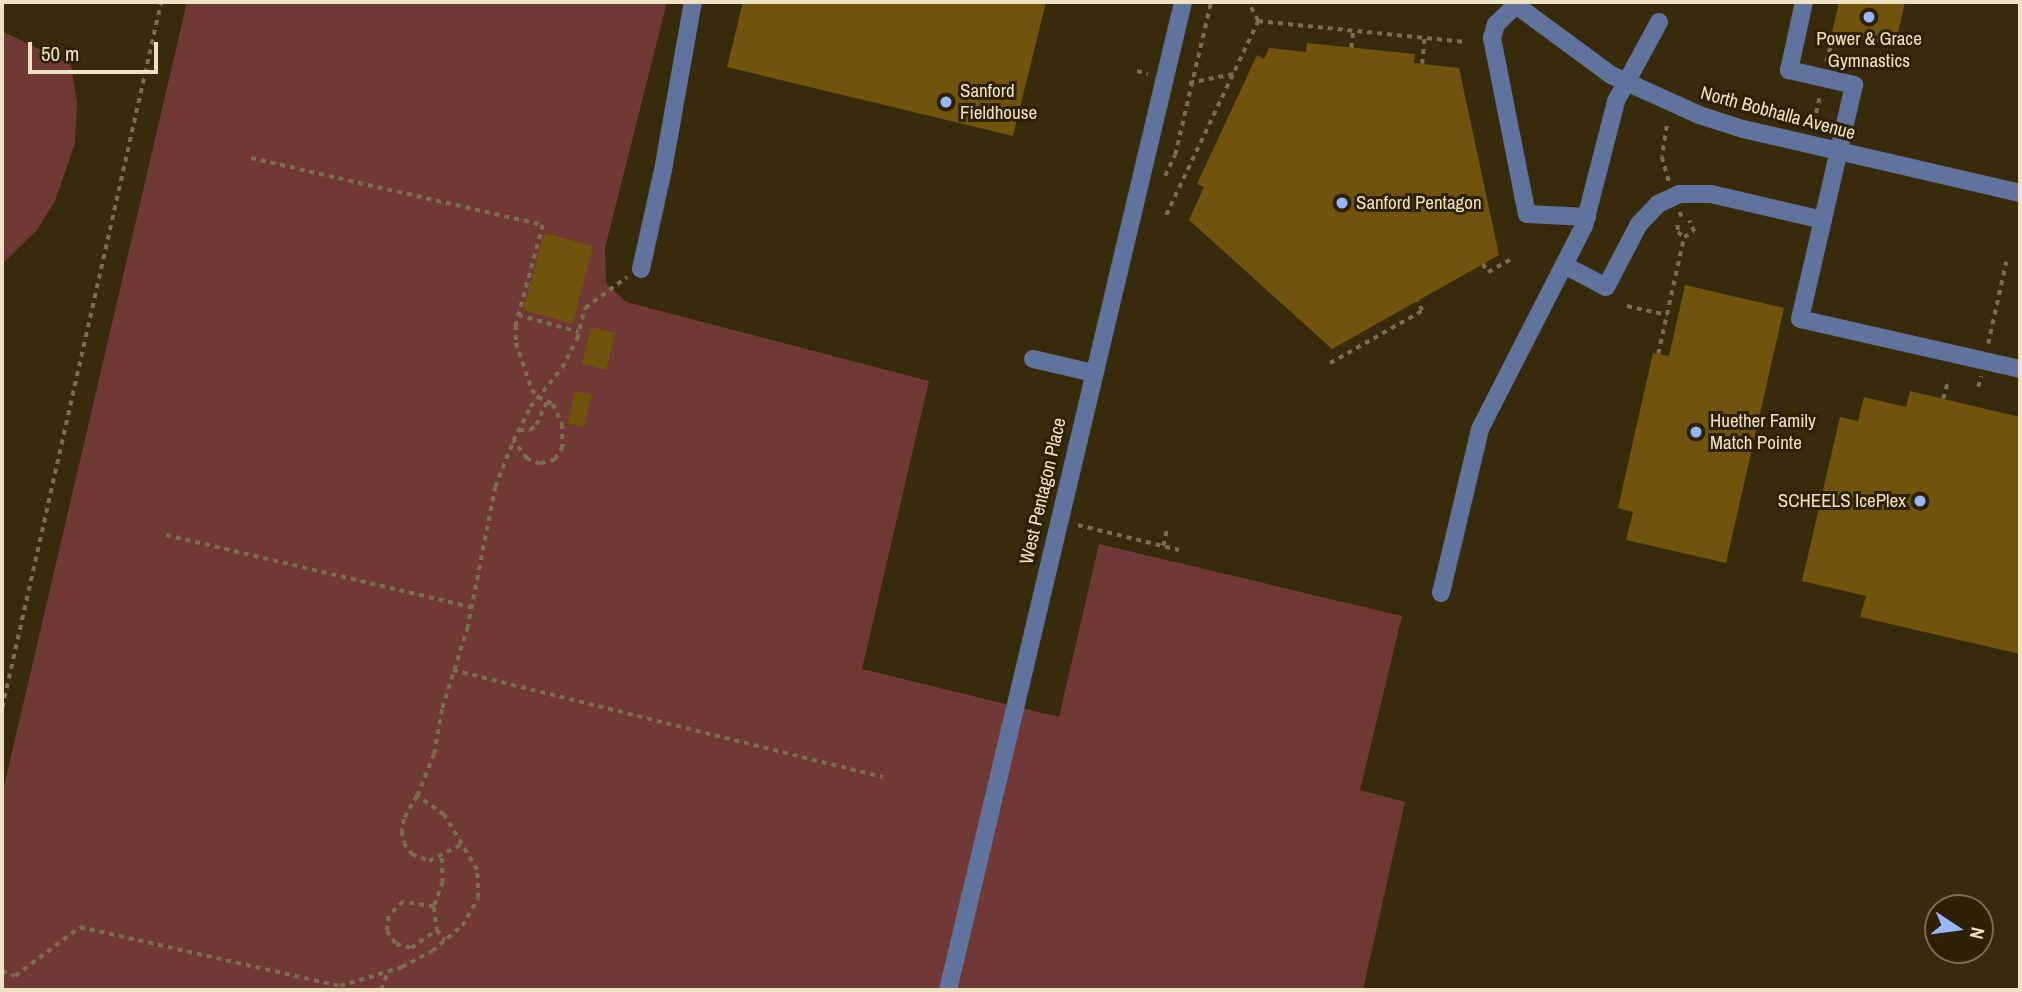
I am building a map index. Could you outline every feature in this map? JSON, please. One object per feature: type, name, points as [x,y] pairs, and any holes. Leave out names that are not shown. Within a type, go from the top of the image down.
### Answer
[{"type":"street","points":[[641,269],[663,170],[693,2]]},
{"type":"street","name":"West Pentagon Place","points":[[948,990],[1182,2]]},
{"type":"street","points":[[1804,2],[1789,70],[1854,85],[1800,319],[2020,369]]},
{"type":"street","points":[[1514,3],[1496,24],[1492,38],[1527,214],[1587,217]]},
{"type":"street","name":"North Bobhalla Avenue","points":[[1514,3],[1578,53],[1624,81],[1699,115],[2020,193]]},
{"type":"street","points":[[1441,593],[1480,429],[1587,217],[1614,109],[1624,81],[1658,22]]},
{"type":"street","points":[[1564,265],[1605,287],[1639,224],[1658,204],[1674,196],[1689,193],[1711,194],[1823,219]]},
{"type":"street","points":[[1033,359],[1093,373]]},
{"type":"path","points":[[2,708],[161,2]]},
{"type":"path","points":[[1165,176],[1175,155],[1211,2]]},
{"type":"path","points":[[1248,2],[1258,21]]},
{"type":"path","points":[[1258,21],[1463,43]]},
{"type":"path","points":[[1166,215],[1258,21]]},
{"type":"path","points":[[1351,48],[1353,31]]},
{"type":"path","points":[[1422,64],[1424,38]]},
{"type":"path","points":[[1137,71],[1148,74]]},
{"type":"path","points":[[1190,83],[1233,74]]},
{"type":"path","points":[[1668,126],[1662,157],[1674,196],[1686,222],[1694,232],[1684,237]]},
{"type":"path","points":[[251,158],[543,225],[516,325],[518,355],[532,390],[538,397],[553,404],[564,438],[563,446],[555,460],[533,462],[513,441]]},
{"type":"path","points":[[1678,225],[1678,232],[1684,237]]},
{"type":"path","points":[[1658,354],[1684,237]]},
{"type":"path","points":[[1483,264],[1488,272],[1510,260]]},
{"type":"path","points":[[1978,387],[2006,262]]},
{"type":"path","points":[[463,844],[442,858],[429,861],[419,859],[404,843],[404,820],[433,754],[471,607],[495,487],[519,430],[538,397],[562,368],[579,332],[585,308],[641,269]]},
{"type":"path","points":[[1329,363],[1422,311],[1417,301]]},
{"type":"path","points":[[1627,306],[1667,315]]},
{"type":"path","points":[[518,315],[579,332]]},
{"type":"path","points":[[1943,399],[1948,380]]},
{"type":"path","points":[[519,430],[530,430],[536,425],[547,401]]},
{"type":"path","points":[[1077,525],[1179,550]]},
{"type":"path","points":[[1163,546],[1167,529]]},
{"type":"path","points":[[166,535],[471,607]]},
{"type":"path","points":[[453,670],[883,777]]},
{"type":"path","points":[[2,971],[15,976],[63,937],[80,927],[340,986],[388,971],[426,954],[462,926],[478,898],[477,870],[463,844],[444,815],[416,796]]},
{"type":"path","points":[[442,858],[443,883],[435,907],[437,930],[444,940]]},
{"type":"path","points":[[435,907],[409,901],[398,905],[389,916],[387,931],[396,944],[411,948],[421,944],[437,930]]},
{"type":"path","points":[[421,944],[426,954]]},
{"type":"path","points":[[381,990],[388,971]]},
{"type":"path","points":[[340,986],[344,990]]},
{"type":"shaded area","points":[[187,2],[667,2],[605,248],[606,283],[626,302],[929,381],[862,669],[1059,717],[1099,544],[1402,616],[1360,790],[1405,802],[1363,990],[2,990],[2,795]]},
{"type":"shaded area","points":[[2,31],[71,65],[77,102],[75,143],[55,201],[37,230],[2,264]]},
{"type":"building","name":"Sanford Fieldhouse","points":[[743,2],[1046,2],[1013,136],[727,67]]},
{"type":"building","name":"Power & Grace Gymnastics","points":[[1839,2],[1905,2],[1895,46],[1832,32]]},
{"type":"building","name":"Sanford Pentagon","points":[[1307,43],[1415,54],[1414,63],[1459,68],[1499,255],[1332,349],[1189,220],[1204,187],[1197,184],[1257,55],[1264,59],[1269,48],[1306,52]]},
{"type":"building","points":[[544,233],[593,246],[573,323],[523,310]]},
{"type":"building","name":"Huether Family Match Pointe","points":[[1685,285],[1784,308],[1726,563],[1626,540],[1633,512],[1618,508],[1653,353],[1669,356]]},
{"type":"building","points":[[591,327],[615,333],[606,370],[582,364]]},
{"type":"building","points":[[575,391],[592,395],[584,427],[568,423]]},
{"type":"building","name":"SCHEELS IcePlex","points":[[1910,391],[2020,417],[2020,654],[1860,617],[1866,596],[1802,581],[1840,417],[1858,421],[1864,397],[1906,407]]},
{"type":"place","name":"Power & Grace Gymnastics","points":[[1869,17]]},
{"type":"place","name":"Sanford Fieldhouse","points":[[946,102]]},
{"type":"place","name":"Sanford Pentagon","points":[[1342,203]]},
{"type":"place","name":"Huether Family Match Pointe","points":[[1696,432]]},
{"type":"place","name":"SCHEELS IcePlex","points":[[1920,501]]}]
